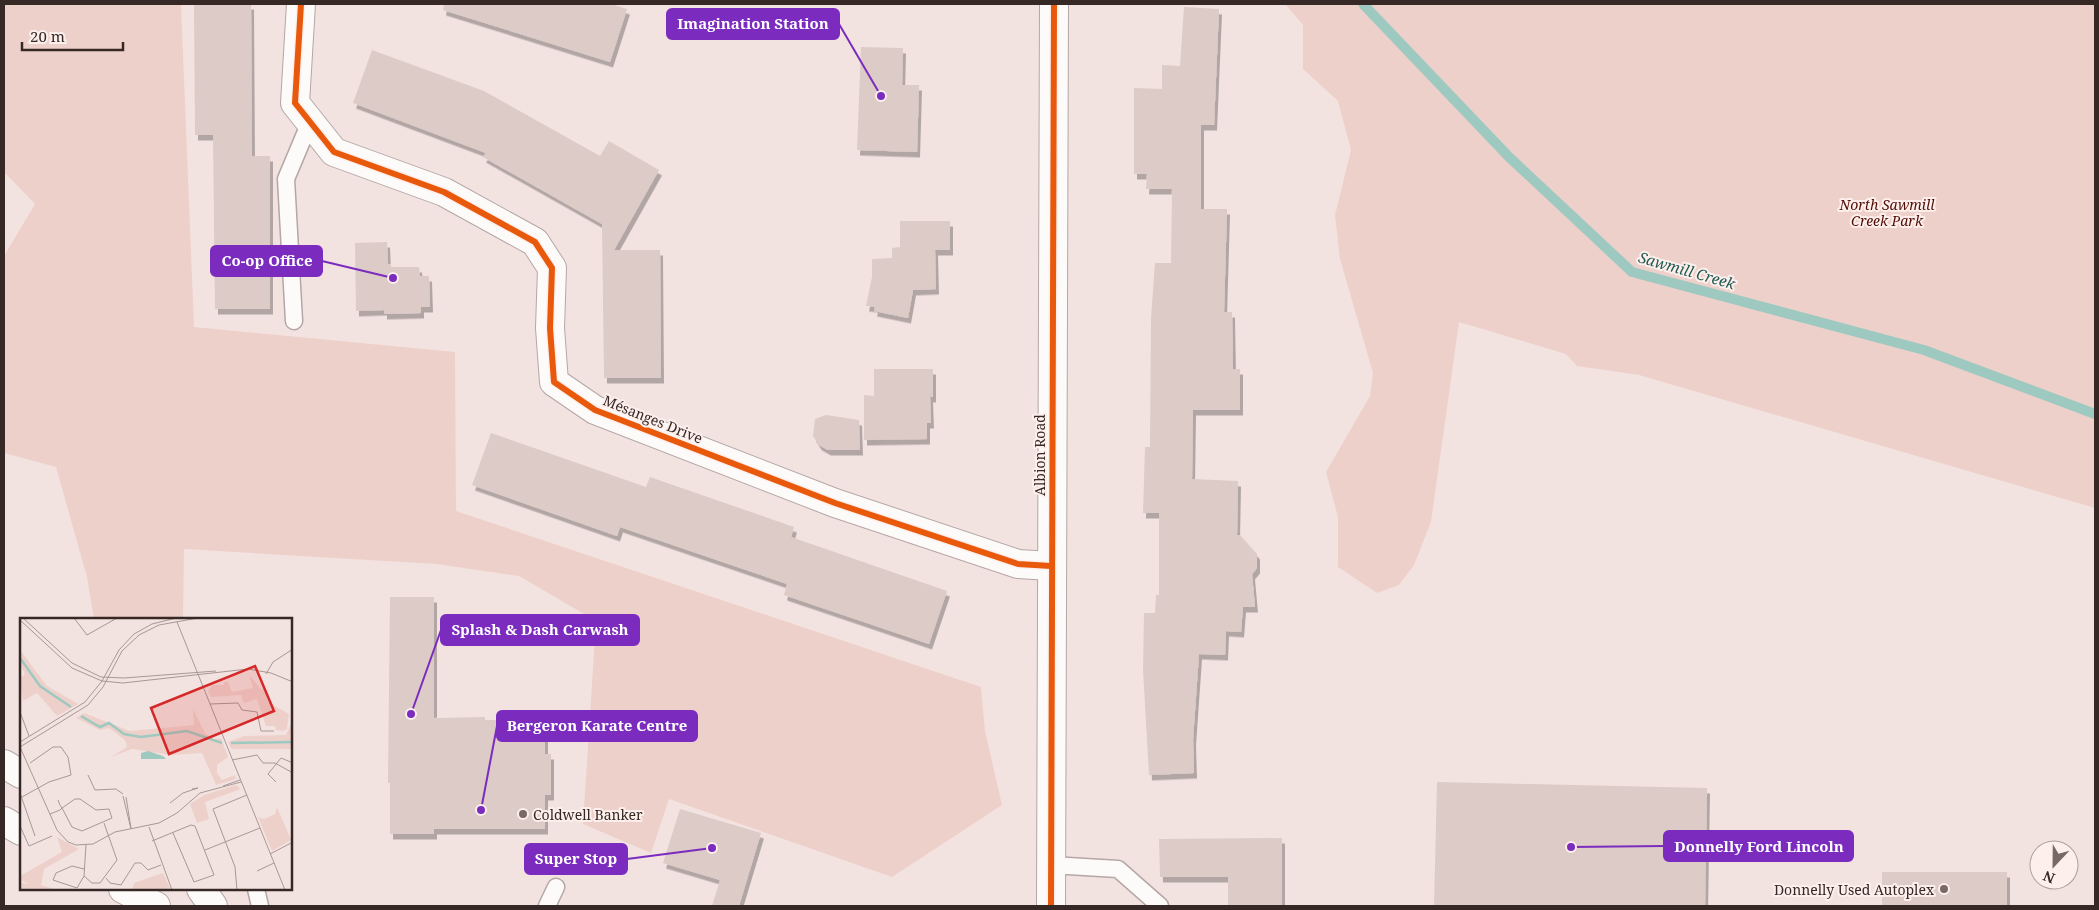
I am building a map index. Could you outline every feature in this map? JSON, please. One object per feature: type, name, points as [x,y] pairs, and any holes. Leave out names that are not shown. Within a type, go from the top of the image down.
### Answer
[{"type":"street","name":"Mésanges Drive","points":[[301,4],[295,103],[334,152],[444,192],[535,242],[552,268],[550,328],[554,382],[595,410],[835,503],[1018,564],[1050,566]]},
{"type":"street","name":"Albion Road","points":[[1051,906],[1050,566],[1054,4]]},
{"type":"street","points":[[4,764],[20,773]]},
{"type":"street","points":[[4,821],[20,830]]},
{"type":"street","points":[[125,890],[156,906]]},
{"type":"street","points":[[202,890],[213,906]]},
{"type":"lane","points":[[294,321],[286,179],[310,122]]},
{"type":"lane","points":[[1051,865],[1118,869],[1160,906]]},
{"type":"lane","points":[[547,906],[556,887]]},
{"type":"lane","points":[[256,890],[260,906]]},
{"type":"green space","points":[[4,4],[181,4],[194,327],[455,352],[456,511],[981,687],[985,731],[1002,805],[892,877],[669,799],[651,853],[583,824],[596,621],[519,576],[436,564],[184,549],[183,618],[94,618],[87,577],[56,467],[4,453],[4,256],[35,204],[4,172]]},
{"type":"green space","name":"North Sawmill Creek Park","points":[[1285,4],[2095,4],[2095,508],[1639,375],[1577,366],[1566,354],[1459,322],[1431,522],[1414,565],[1399,585],[1377,593],[1338,567],[1338,517],[1326,472],[1370,396],[1373,373],[1340,259],[1335,215],[1351,150],[1338,101],[1303,69],[1303,25]]},
{"type":"building","points":[[194,4],[251,4],[252,156],[270,156],[270,309],[215,309],[213,135],[195,135]]},
{"type":"building","points":[[444,4],[611,4],[627,9],[610,62],[443,10]]},
{"type":"building","points":[[1184,7],[1219,9],[1214,125],[1201,125],[1201,209],[1227,209],[1224,312],[1232,312],[1233,369],[1240,369],[1240,410],[1193,410],[1192,479],[1238,481],[1237,535],[1240,535],[1257,554],[1257,568],[1252,574],[1255,607],[1243,607],[1241,632],[1226,631],[1225,655],[1199,654],[1193,740],[1194,773],[1149,775],[1143,670],[1144,613],[1155,613],[1156,595],[1159,595],[1159,513],[1143,513],[1145,447],[1150,447],[1151,318],[1155,263],[1171,263],[1172,189],[1146,189],[1147,174],[1134,174],[1134,88],[1162,89],[1162,65],[1180,66]]},
{"type":"building","points":[[861,47],[903,48],[902,85],[919,85],[917,152],[857,150]]},
{"type":"building","points":[[372,50],[484,91],[600,156],[609,141],[659,170],[614,250],[660,250],[661,378],[604,378],[602,224],[483,157],[486,153],[353,103]]},
{"type":"building","points":[[900,221],[950,221],[950,250],[935,250],[936,289],[913,290],[908,318],[874,311],[875,307],[866,306],[872,277],[872,259],[892,258],[892,248],[900,247]]},
{"type":"building","points":[[387,242],[388,264],[391,264],[391,267],[419,267],[420,276],[429,276],[430,307],[421,307],[421,313],[384,314],[384,310],[356,311],[355,243]]},
{"type":"building","points":[[874,369],[933,369],[933,397],[930,397],[931,423],[927,423],[927,439],[864,440],[864,395],[874,396]]},
{"type":"building","points":[[826,415],[859,420],[860,450],[828,450],[819,445],[813,436],[815,419]]},
{"type":"building","points":[[491,433],[646,487],[650,477],[794,527],[791,537],[947,591],[929,644],[784,595],[787,584],[620,527],[617,536],[472,485]]},
{"type":"building","points":[[390,597],[434,597],[434,718],[485,717],[485,720],[545,720],[545,754],[551,754],[551,795],[545,795],[545,829],[434,829],[434,834],[390,834],[390,783],[388,783]]},
{"type":"building","points":[[1437,782],[1707,788],[1705,906],[1434,906]]},
{"type":"building","points":[[680,809],[761,833],[739,906],[712,906],[720,880],[663,863]]},
{"type":"building","points":[[1282,838],[1282,906],[1228,906],[1228,877],[1160,877],[1159,839]]},
{"type":"building","name":"Donnelly Used Autoplex","points":[[1882,872],[2007,872],[2007,906],[1882,906]]},
{"type":"waterway","name":"Sawmill Creek","points":[[1363,4],[1509,157],[1632,272],[1924,350],[2095,414]]},
{"type":"cycle path","points":[[301,4],[295,103],[334,152],[444,192],[535,242],[552,268],[550,328],[554,382],[595,410],[835,503],[1018,564],[1051,566]]},
{"type":"cycle path","points":[[1051,906],[1054,4]]},
{"type":"place","name":"Imagination Station","points":[[881,96]]},
{"type":"place","name":"Co-op Office","points":[[393,278]]},
{"type":"place","name":"Splash & Dash Carwash","points":[[411,714]]},
{"type":"place","name":"Bergeron Karate Centre","points":[[481,810]]},
{"type":"place","name":"Coldwell Banker","points":[[523,814]]},
{"type":"place","name":"Donnelly Ford Lincoln","points":[[1571,847]]},
{"type":"place","name":"Super Stop","points":[[712,848]]},
{"type":"place","name":"Donnelly Used Autoplex","points":[[1944,889]]}]
